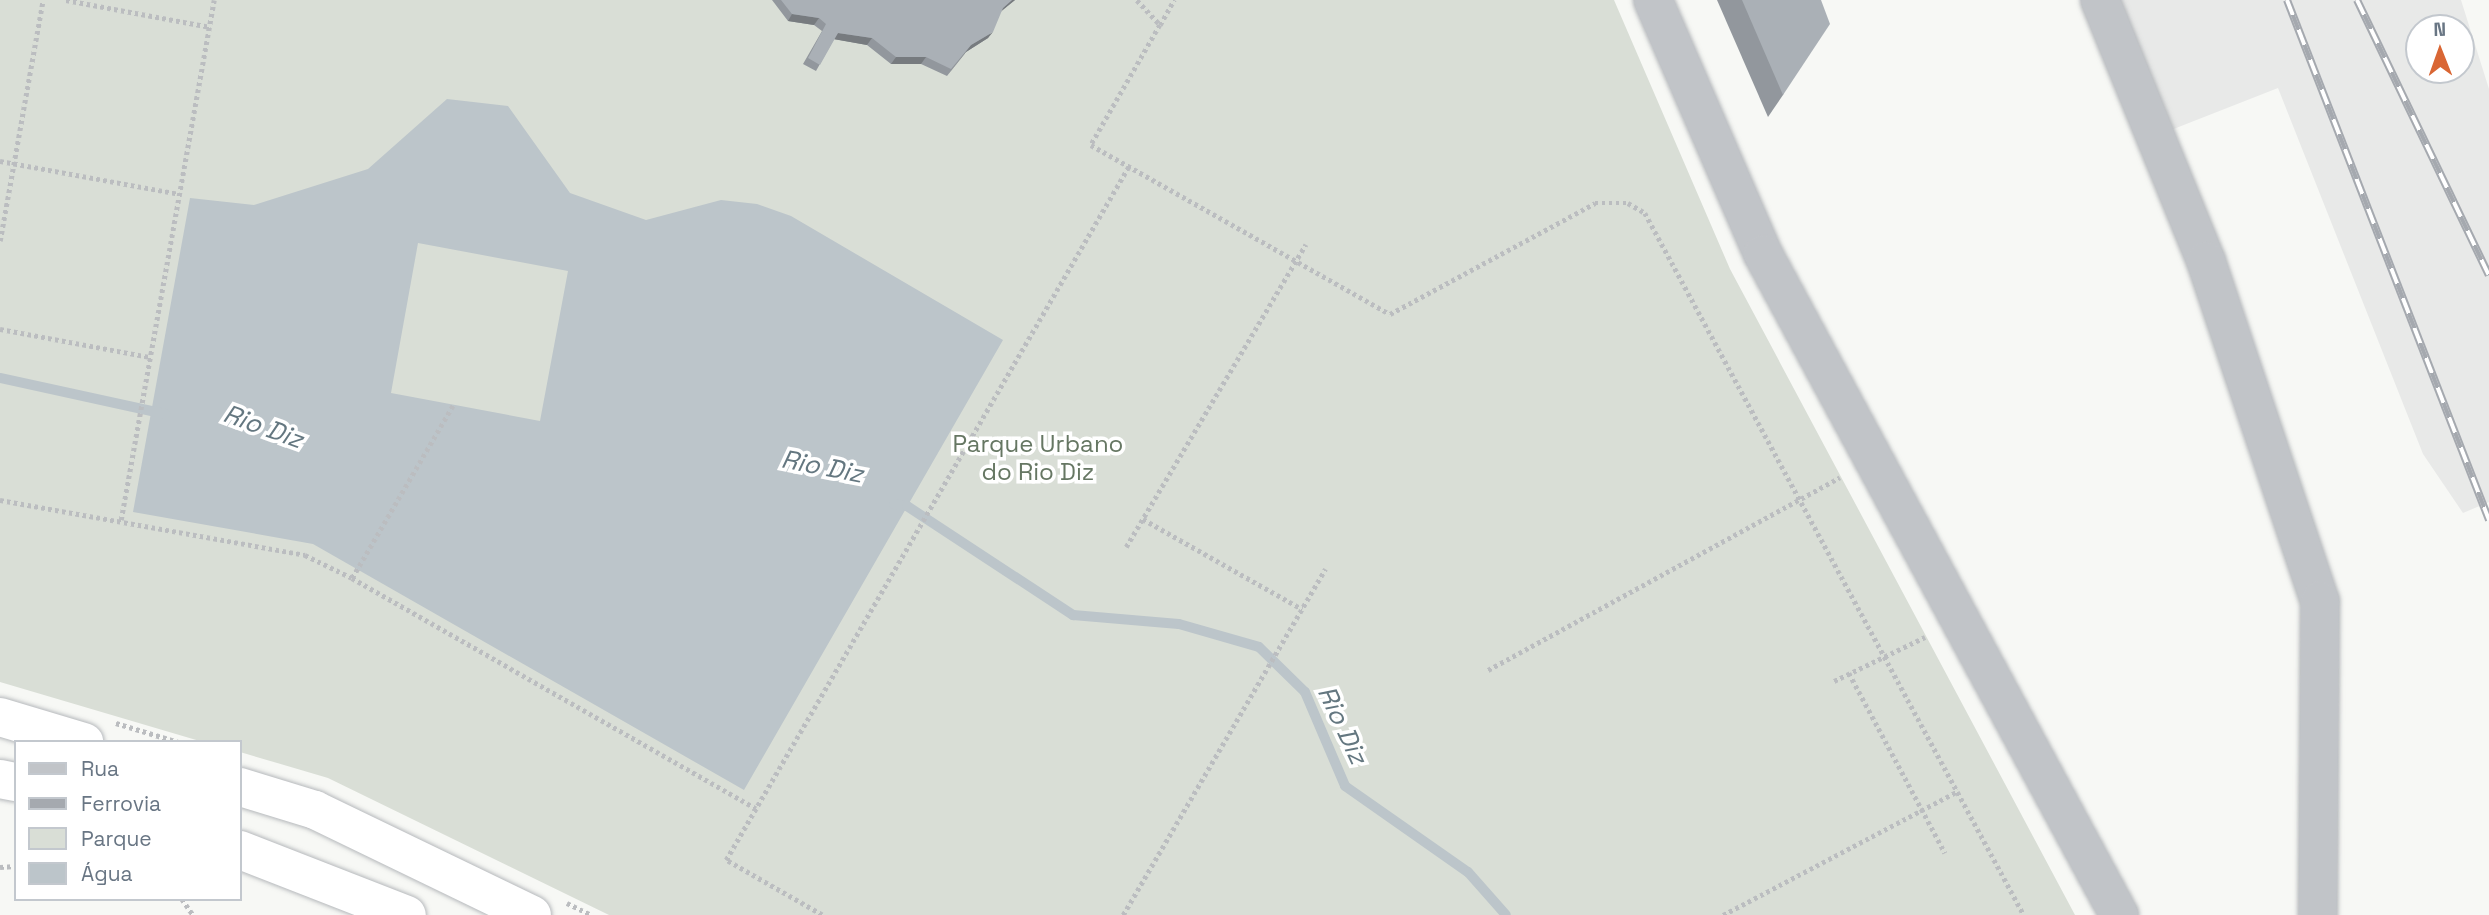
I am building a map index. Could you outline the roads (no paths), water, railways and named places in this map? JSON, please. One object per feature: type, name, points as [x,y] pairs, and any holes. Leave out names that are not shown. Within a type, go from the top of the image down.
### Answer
[{"type":"highway","points":[[0,717],[78,740]]},
{"type":"highway","points":[[242,789],[315,810],[532,915]]},
{"type":"highway","points":[[242,850],[407,915]]},
{"type":"street","points":[[1653,0],[1763,254],[2119,915]]},
{"type":"street","points":[[2100,0],[2206,261],[2320,601],[2318,915]]},
{"type":"water","points":[[447,99],[508,106],[570,193],[646,220],[721,200],[757,204],[791,216],[1003,340],[744,790],[313,544],[133,512],[190,198],[254,205],[368,169]],"holes":[[[418,243],[568,271],[540,421],[391,393]]]},
{"type":"waterway","name":"Rio Diz","points":[[0,378],[165,414]]},
{"type":"waterway","name":"Rio Diz","points":[[894,504],[907,506],[1073,615],[1179,624],[1259,647],[1305,692],[1345,786],[1468,872],[1506,915]]},
{"type":"railway","points":[[2287,0],[2489,520]]},
{"type":"railway","points":[[2357,0],[2489,275]]},
{"type":"park label","name":"Parque Urbano do Rio Diz","points":[[1038,458]]}]
